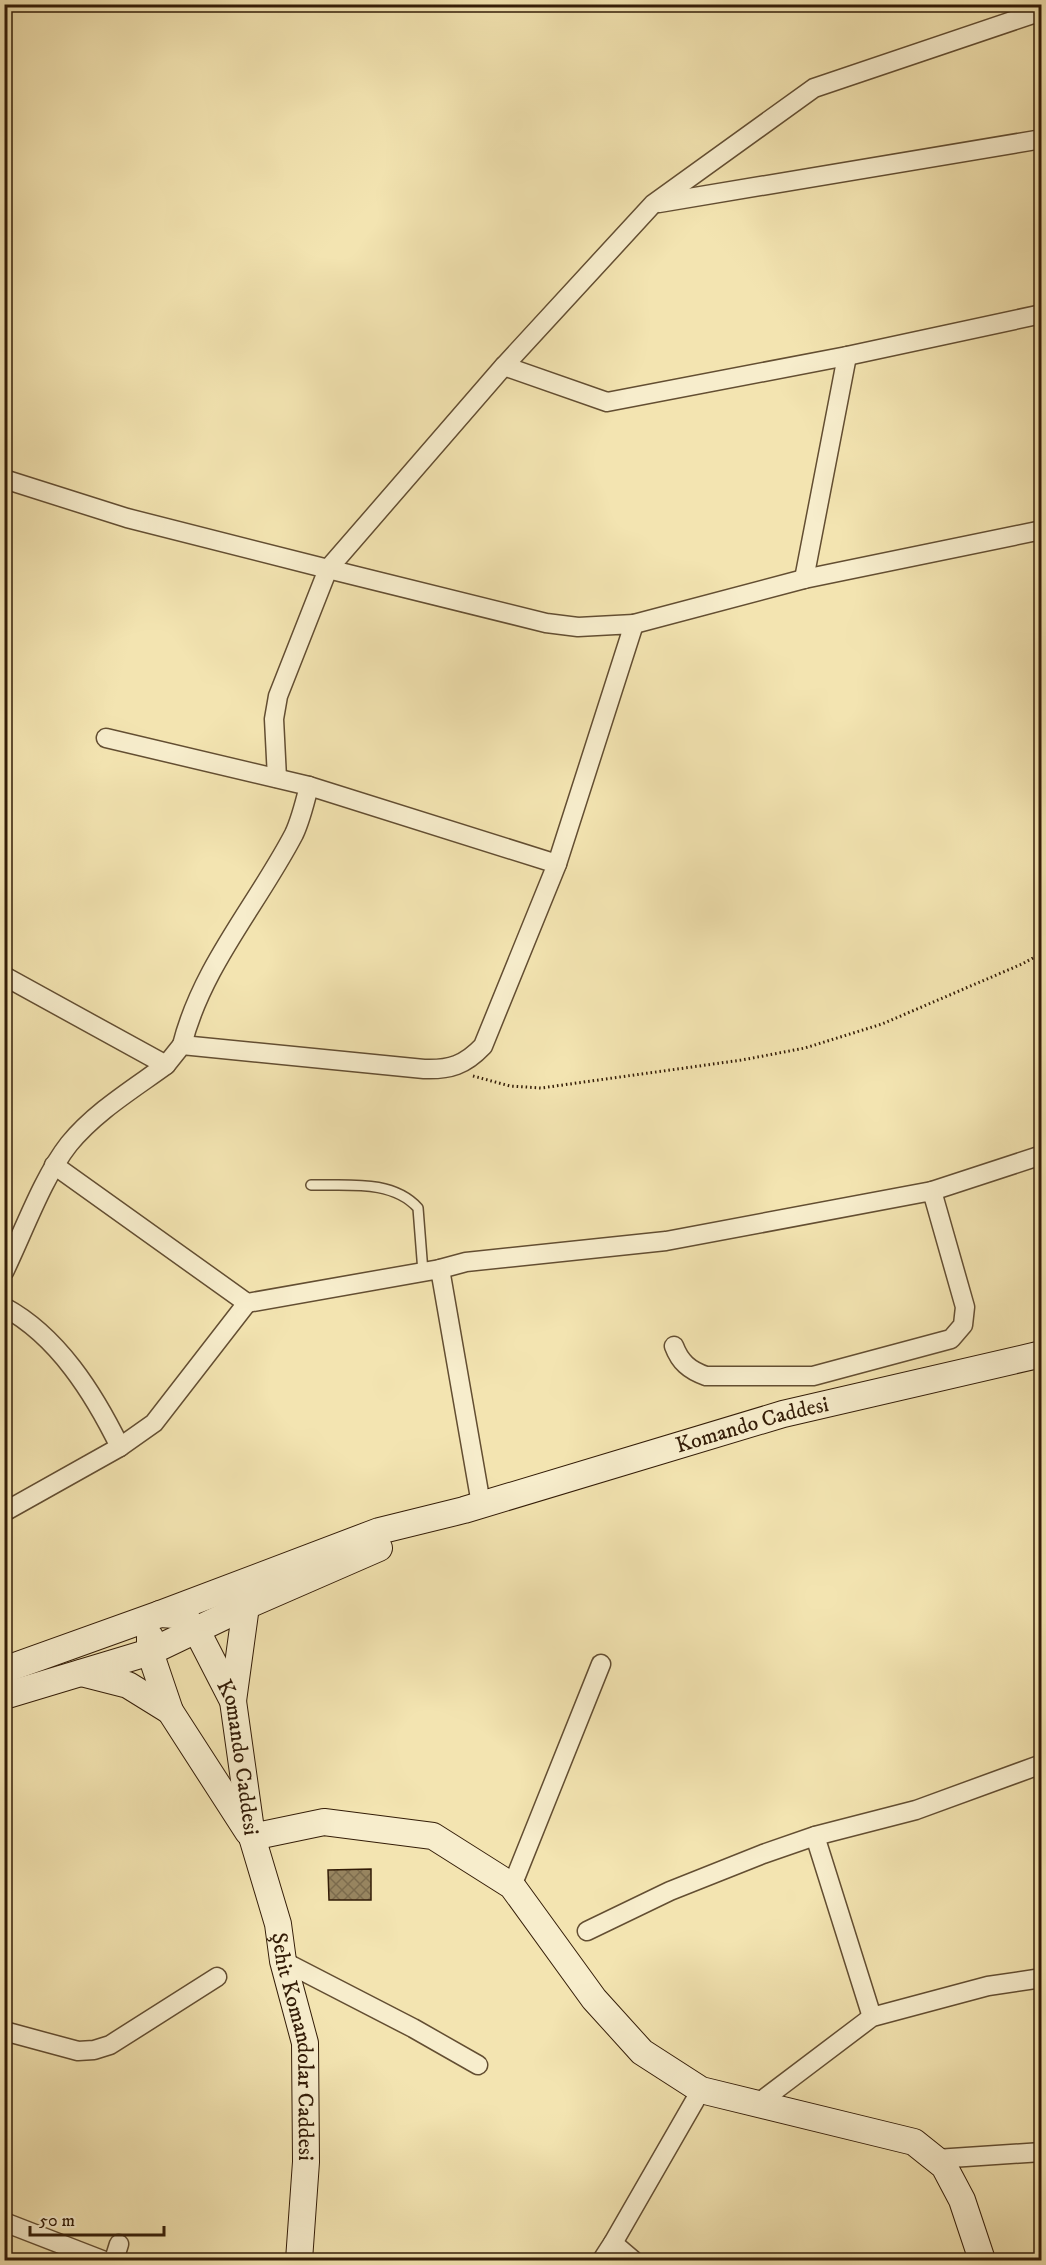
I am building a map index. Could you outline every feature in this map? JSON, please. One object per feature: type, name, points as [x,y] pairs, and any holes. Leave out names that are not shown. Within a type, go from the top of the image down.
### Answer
[{"type":"street","points":[[277,778],[274,719],[278,696],[328,569],[504,366],[652,204],[814,88],[1041,11]]},
{"type":"street","points":[[652,204],[1041,138]]},
{"type":"street","points":[[504,366],[607,402],[847,356],[1041,314]]},
{"type":"street","points":[[804,579],[847,356]]},
{"type":"street","points":[[4,479],[29,485],[127,518],[546,623],[578,627],[634,624],[804,579],[1041,530]]},
{"type":"street","points":[[182,1045],[444,1070],[471,1059],[483,1046],[557,864],[634,624]]},
{"type":"street","points":[[106,738],[309,786],[557,864]]},
{"type":"street","points":[[4,1272],[54,1164],[84,1128],[166,1065],[182,1045],[194,1005],[206,979],[294,833],[309,786]]},
{"type":"street","points":[[4,976],[166,1065]]},
{"type":"street","points":[[4,1512],[120,1447],[154,1423],[247,1303],[466,1262],[666,1241],[932,1191],[1041,1155]]},
{"type":"street","points":[[54,1164],[247,1303]]},
{"type":"street","points":[[674,1346],[678,1356],[686,1365],[706,1376],[813,1376],[951,1339],[963,1325],[965,1307],[932,1191]]},
{"type":"street","points":[[432,1270],[473,1507]]},
{"type":"street","points":[[4,1307],[20,1315],[40,1333],[76,1373],[93,1396],[120,1447]]},
{"type":"street","name":"Komando Caddesi","points":[[473,1507],[783,1414],[1041,1354]]},
{"type":"street","points":[[4,1696],[150,1652],[246,1606],[473,1507]]},
{"type":"street","points":[[4,1670],[379,1531],[473,1507]]},
{"type":"street","points":[[233,1701],[246,1606]]},
{"type":"street","name":"Komando Caddesi","points":[[160,1614],[176,1615],[197,1631],[233,1701],[252,1837],[170,1711],[150,1652],[153,1626],[160,1614]]},
{"type":"street","points":[[512,1886],[601,1664]]},
{"type":"street","points":[[80,1673],[128,1685],[170,1711]]},
{"type":"street","points":[[587,1931],[713,1873],[814,1836],[916,1810],[1041,1764]]},
{"type":"street","points":[[252,1837],[324,1822],[433,1836],[512,1886],[594,1999],[642,2052],[701,2090],[914,2142],[944,2166],[962,2200],[982,2260]]},
{"type":"street","points":[[814,1836],[872,2017]]},
{"type":"street","name":"Şehit Komandolar Caddesi","points":[[252,1837],[278,1924],[283,1961],[305,2043],[306,2162],[299,2260]]},
{"type":"street","points":[[283,1961],[413,2028],[478,2065]]},
{"type":"street","points":[[4,2031],[78,2051],[94,2050],[110,2045],[217,1977]]},
{"type":"street","points":[[757,2104],[872,2017],[988,1986],[1041,1978]]},
{"type":"street","points":[[602,2260],[701,2090]]},
{"type":"street","points":[[936,2159],[1041,2152]]},
{"type":"street","points":[[4,2222],[102,2260]]},
{"type":"street","points":[[613,2243],[633,2260]]},
{"type":"lane","points":[[310,1185],[386,1188],[403,1195],[418,1208],[432,1270]]},
{"type":"path","points":[[458,1066],[466,1074],[497,1084],[541,1088],[773,1055],[844,1037],[882,1023],[1023,964],[1041,953]]},
{"type":"building","points":[[371,1869],[371,1900],[329,1900],[328,1870]]}]
